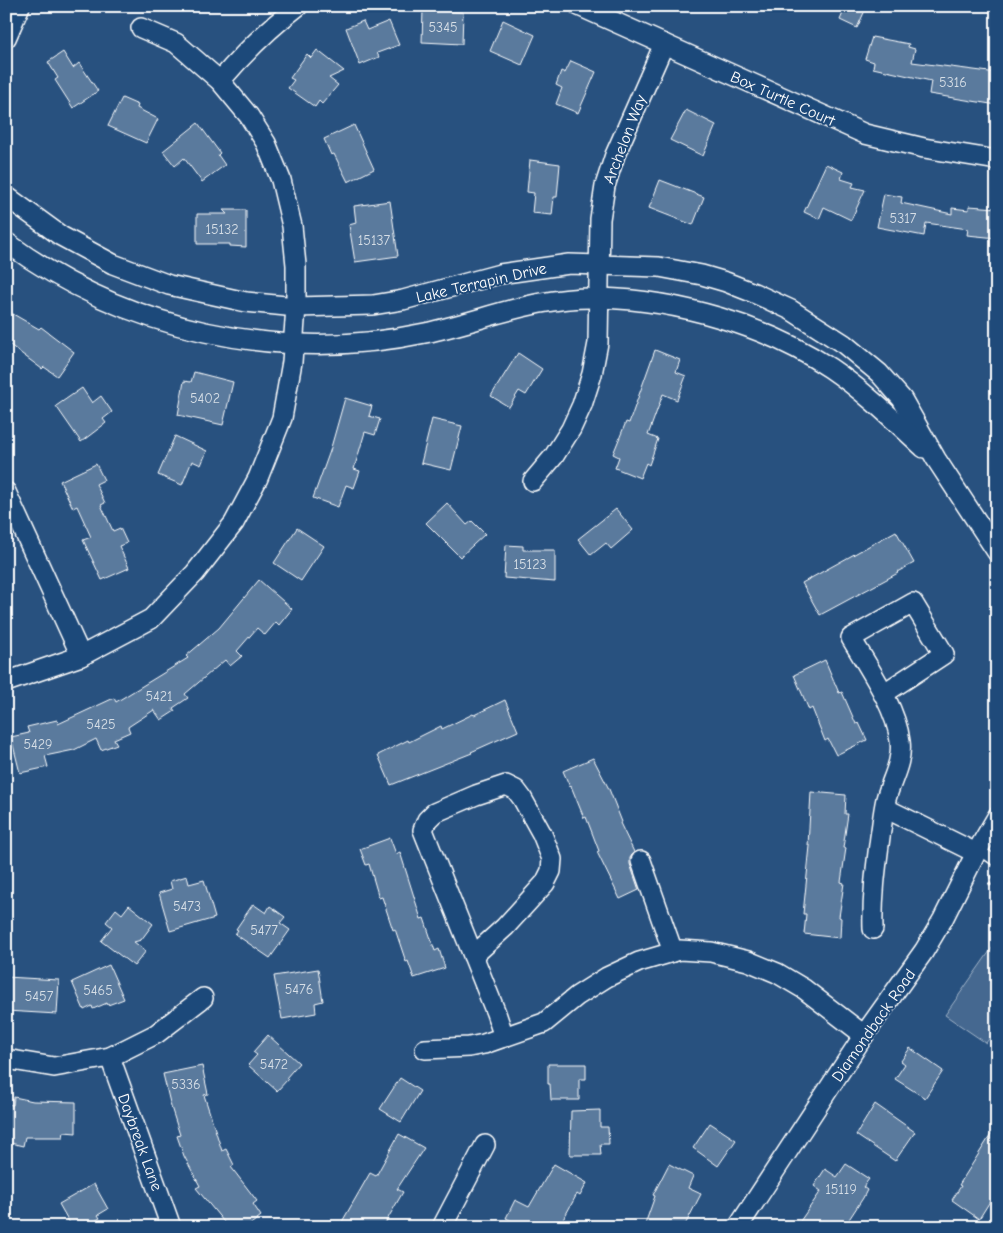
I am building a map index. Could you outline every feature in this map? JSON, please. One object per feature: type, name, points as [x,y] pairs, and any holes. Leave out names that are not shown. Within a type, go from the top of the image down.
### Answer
[{"type":"street","points":[[6,38],[20,6]]},
{"type":"street","points":[[220,81],[245,51],[274,24],[298,6]]},
{"type":"street","name":"Box Turtle Court","points":[[579,6],[865,134],[924,148],[997,160]]},
{"type":"street","points":[[6,682],[81,656],[151,619],[195,573],[234,523],[258,478],[282,418],[292,362],[296,307],[296,265],[292,226],[281,180],[266,143],[249,116],[220,81],[176,43],[141,28]]},
{"type":"street","name":"Archelon Way","points":[[533,481],[554,456],[571,429],[582,405],[592,374],[596,351],[600,298],[600,219],[608,178],[614,155],[664,44]]},
{"type":"street","name":"Lake Terrapin Drive","points":[[6,196],[77,245],[114,264],[169,285],[246,302],[296,307],[373,305],[403,300],[525,270],[569,264],[659,267],[702,275],[754,292],[791,310],[844,344],[891,385],[907,407],[936,459],[997,552]]},
{"type":"street","name":"Lake Terrapin Drive","points":[[6,242],[36,263],[77,286],[149,317],[224,336],[270,343],[352,343],[402,338],[538,302],[600,298],[687,309],[748,327],[792,346],[828,367],[865,394],[936,459]]},
{"type":"street","points":[[6,492],[81,656]]},
{"type":"street","points":[[873,929],[876,871],[886,799],[900,762],[901,743],[898,725],[883,694],[851,638],[913,603],[944,654],[883,694]]},
{"type":"street","points":[[473,956],[512,919],[545,883],[551,871],[552,859],[538,827],[516,790],[506,785],[476,795],[434,813],[427,820],[424,830],[504,1037]]},
{"type":"street","points":[[885,808],[977,851]]},
{"type":"street","name":"Diamondback Road","points":[[738,1227],[864,1035],[924,951],[997,817]]},
{"type":"street","points":[[640,860],[673,952]]},
{"type":"street","points":[[425,1049],[469,1047],[484,1044],[544,1023],[578,996],[607,977],[639,962],[680,950],[711,952],[748,960],[777,973],[804,989],[864,1035]]},
{"type":"street","points":[[6,1059],[54,1067],[110,1057],[156,1034],[203,998]]},
{"type":"street","name":"Daybreak Lane","points":[[110,1057],[171,1227]]},
{"type":"street","points":[[442,1227],[485,1145]]},
{"type":"lane","points":[[977,851],[997,862]]},
{"type":"shaded area","points":[[997,941],[997,1027],[986,1043],[945,1015]]},
{"type":"building","points":[[846,6],[867,6],[857,28],[840,20]]},
{"type":"building","points":[[423,10],[463,12],[462,44],[422,42]]},
{"type":"building","points":[[503,20],[535,35],[522,65],[490,51]]},
{"type":"building","points":[[363,21],[367,30],[389,21],[399,45],[377,53],[379,57],[360,65],[346,28]]},
{"type":"building","points":[[872,37],[909,44],[908,47],[915,49],[912,62],[997,73],[997,105],[929,94],[931,81],[873,68],[874,62],[865,59]]},
{"type":"building","points":[[317,50],[344,71],[329,78],[338,85],[322,104],[319,101],[315,107],[288,88],[294,80],[290,78],[307,54],[311,58]]},
{"type":"building","points":[[63,52],[73,68],[79,63],[98,91],[73,108],[55,80],[58,78],[48,62]]},
{"type":"building","points":[[571,61],[596,72],[578,113],[556,104],[562,88],[556,85],[561,71],[565,73]]},
{"type":"building","points":[[122,98],[138,105],[137,108],[158,119],[146,143],[108,126]]},
{"type":"building","points":[[686,110],[716,125],[703,156],[670,140]]},
{"type":"building","points":[[198,123],[220,153],[218,155],[225,165],[202,182],[184,158],[175,166],[163,151]]},
{"type":"building","points":[[354,125],[374,169],[348,182],[334,154],[331,155],[324,139]]},
{"type":"building","points":[[530,160],[560,164],[557,197],[554,197],[552,215],[532,213],[534,193],[527,192]]},
{"type":"building","points":[[826,164],[843,172],[841,179],[854,183],[852,187],[865,190],[851,220],[824,207],[819,219],[804,212]]},
{"type":"building","points":[[660,180],[704,197],[693,225],[649,208]]},
{"type":"building","points":[[884,194],[902,197],[901,203],[952,214],[952,208],[969,210],[969,206],[997,208],[997,238],[967,235],[968,229],[926,223],[924,236],[877,227]]},
{"type":"building","points":[[390,201],[398,256],[355,262],[349,225],[356,223],[354,206]]},
{"type":"building","points":[[223,210],[246,210],[246,247],[230,246],[230,244],[197,244],[197,214],[227,214]]},
{"type":"building","points":[[6,310],[39,329],[41,327],[74,352],[57,376],[44,367],[42,369],[6,342]]},
{"type":"building","points":[[655,350],[680,360],[676,372],[686,376],[677,400],[663,394],[648,435],[658,439],[649,465],[646,463],[640,478],[615,468],[619,457],[613,454],[626,422],[629,423]]},
{"type":"building","points":[[518,353],[542,369],[526,395],[519,391],[509,407],[491,396]]},
{"type":"building","points":[[194,372],[233,382],[223,425],[178,415],[184,381],[191,382]]},
{"type":"building","points":[[82,388],[92,403],[101,396],[112,412],[103,419],[106,423],[81,442],[56,406]]},
{"type":"building","points":[[345,398],[372,406],[369,416],[380,419],[375,435],[365,432],[354,469],[360,471],[354,488],[346,485],[338,507],[313,498],[330,451]]},
{"type":"building","points":[[432,419],[462,426],[451,470],[421,463]]},
{"type":"building","points":[[175,436],[207,451],[201,465],[192,461],[182,485],[158,475]]},
{"type":"building","points":[[96,464],[104,480],[96,484],[105,503],[101,505],[113,531],[120,528],[127,543],[119,546],[129,568],[102,580],[83,540],[91,537],[77,506],[73,508],[60,481]]},
{"type":"building","points":[[447,503],[467,525],[472,521],[485,534],[460,557],[426,523]]},
{"type":"building","points":[[616,509],[633,530],[611,549],[606,543],[591,555],[578,539]]},
{"type":"building","points":[[297,528],[324,546],[301,581],[274,563]]},
{"type":"building","points":[[896,531],[914,563],[820,615],[802,583]]},
{"type":"building","points":[[506,545],[523,546],[523,550],[555,550],[555,582],[504,578]]},
{"type":"building","points":[[259,580],[292,609],[279,625],[276,622],[265,635],[257,628],[237,651],[242,656],[230,666],[225,660],[185,694],[188,698],[173,708],[175,711],[161,720],[154,710],[128,727],[130,732],[114,739],[117,744],[101,750],[96,739],[74,750],[45,756],[48,767],[20,773],[11,737],[29,733],[27,727],[57,720],[58,724],[114,698],[116,702],[188,658],[186,656],[219,628]]},
{"type":"building","points":[[825,660],[839,693],[842,692],[856,724],[859,723],[867,740],[836,755],[828,739],[825,741],[812,708],[809,710],[794,675]]},
{"type":"building","points":[[505,700],[518,731],[472,753],[391,785],[378,755],[408,740],[409,742],[441,726],[442,729]]},
{"type":"building","points":[[593,758],[609,789],[622,822],[620,823],[634,852],[630,858],[630,864],[639,890],[620,899],[597,852],[599,851],[586,817],[584,818],[563,771]]},
{"type":"building","points":[[811,792],[846,795],[845,814],[848,814],[843,848],[846,848],[841,882],[844,883],[839,917],[841,918],[840,938],[804,934],[806,914],[803,914],[810,846],[808,846]]},
{"type":"building","points":[[390,838],[396,854],[400,852],[421,919],[424,918],[435,951],[439,949],[445,968],[414,978],[408,961],[406,962],[395,929],[393,930],[382,897],[379,898],[369,864],[366,865],[360,849]]},
{"type":"building","points":[[187,876],[189,884],[204,880],[215,918],[170,931],[159,893],[172,889],[170,881]]},
{"type":"building","points":[[253,904],[266,913],[270,906],[285,917],[280,923],[290,930],[270,958],[235,934],[238,930],[236,929]]},
{"type":"building","points":[[129,905],[153,924],[141,940],[134,942],[146,951],[134,966],[101,941],[112,927],[106,922],[116,909],[122,914]]},
{"type":"building","points":[[109,965],[124,999],[93,1009],[92,1006],[84,1010],[72,982]]},
{"type":"building","points":[[318,969],[323,1001],[315,1003],[316,1013],[282,1019],[274,976]]},
{"type":"building","points":[[6,977],[59,980],[57,1014],[6,1011]]},
{"type":"building","points":[[268,1035],[299,1063],[277,1091],[248,1065],[257,1055],[253,1052]]},
{"type":"building","points":[[910,1048],[943,1071],[925,1098],[895,1079],[905,1064],[901,1061]]},
{"type":"building","points":[[548,1064],[586,1064],[586,1079],[579,1079],[579,1100],[551,1100],[550,1084],[548,1084]]},
{"type":"building","points":[[202,1066],[208,1094],[204,1095],[222,1151],[226,1149],[234,1165],[231,1167],[257,1201],[253,1204],[261,1216],[247,1227],[228,1227],[196,1188],[200,1186],[184,1156],[177,1136],[180,1135],[163,1074]]},
{"type":"building","points":[[400,1078],[420,1091],[401,1122],[380,1109]]},
{"type":"building","points":[[14,1097],[33,1101],[76,1102],[76,1133],[64,1132],[63,1137],[25,1137],[23,1146],[6,1142],[6,1104],[13,1105]]},
{"type":"building","points":[[875,1104],[915,1132],[895,1161],[856,1135]]},
{"type":"building","points":[[600,1110],[600,1127],[608,1127],[609,1144],[600,1144],[601,1155],[570,1155],[571,1111]]},
{"type":"building","points":[[710,1123],[736,1140],[718,1166],[693,1148]]},
{"type":"building","points":[[997,1125],[997,1190],[979,1219],[952,1200],[961,1186],[959,1185]]},
{"type":"building","points":[[399,1134],[424,1148],[397,1189],[403,1192],[383,1227],[339,1227],[370,1173],[376,1176]]},
{"type":"building","points":[[554,1164],[587,1183],[580,1196],[577,1194],[559,1227],[523,1227],[506,1218],[515,1200],[529,1207]]},
{"type":"building","points":[[669,1164],[693,1176],[688,1188],[701,1194],[684,1227],[644,1227],[655,1196],[653,1195]]},
{"type":"building","points":[[846,1164],[869,1179],[863,1187],[867,1190],[863,1198],[844,1227],[796,1227],[821,1191],[814,1186],[825,1169],[837,1177]]},
{"type":"building","points":[[94,1184],[108,1209],[98,1215],[100,1218],[85,1227],[72,1227],[59,1204]]}]
